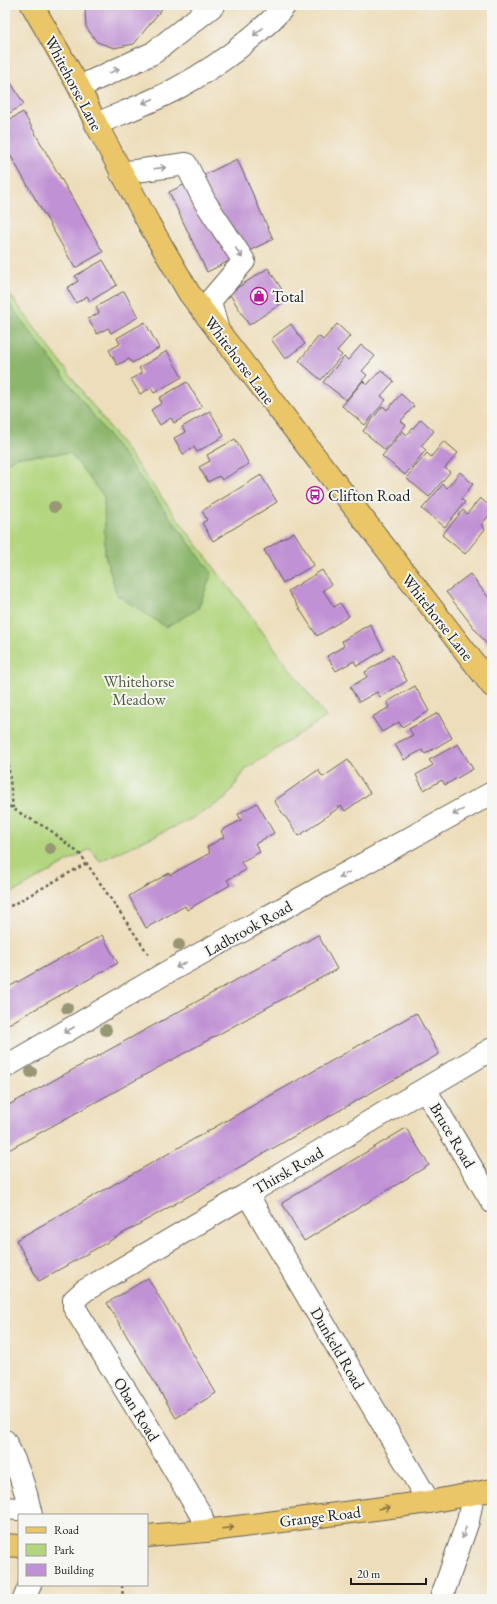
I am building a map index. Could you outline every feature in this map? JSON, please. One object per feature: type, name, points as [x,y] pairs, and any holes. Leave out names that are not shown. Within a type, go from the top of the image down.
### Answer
[{"type":"main road","name":"Whitehorse Lane","points":[[32,5],[78,87],[121,173],[189,293],[492,686]]},
{"type":"main road","name":"Grange Road","points":[[148,1536],[205,1531],[429,1502],[482,1492]]},
{"type":"main road","points":[[5,1545],[18,1546]]},
{"type":"street","points":[[78,87],[153,53],[214,5]]},
{"type":"street","points":[[96,124],[174,90],[232,54],[278,15],[285,5]]},
{"type":"street","points":[[121,173],[186,164],[205,202],[244,261],[210,302],[219,332]]},
{"type":"street","name":"Ladbrook Road","points":[[5,1067],[162,975],[492,793]]},
{"type":"street","name":"Thirsk Road","points":[[84,1291],[492,1049]]},
{"type":"street","name":"Bruce Road","points":[[425,1089],[492,1202]]},
{"type":"street","name":"Dunkeld Road","points":[[247,1194],[429,1502]]},
{"type":"street","name":"Oban Road","points":[[84,1291],[74,1300],[74,1307],[201,1515],[205,1531]]},
{"type":"street","points":[[5,1441],[12,1454],[22,1480],[30,1513],[5,1508]]},
{"type":"street","points":[[441,1599],[468,1521],[482,1492]]},
{"type":"street","points":[[24,1599],[30,1586]]},
{"type":"path","points":[[5,734],[13,809]]},
{"type":"path","points":[[5,802],[13,809],[50,830],[80,855],[87,863],[162,975]]},
{"type":"path","points":[[5,909],[87,863]]},
{"type":"path","points":[[122,1586],[123,1599]]},
{"type":"green space","name":"Whitehorse Meadow","points":[[5,288],[326,717],[246,769],[225,799],[191,819],[100,861],[90,849],[5,897]]},
{"type":"green space","points":[[5,298],[212,573],[198,609],[166,627],[117,595],[105,555],[104,497],[70,453],[17,457],[5,464]]},
{"type":"building","points":[[89,5],[165,5],[134,44],[114,48],[97,42],[86,27],[85,11]]},
{"type":"building","points":[[5,73],[24,104],[5,116]]},
{"type":"building","points":[[23,112],[103,252],[75,268],[5,146],[5,122]]},
{"type":"building","points":[[237,159],[273,239],[207,272],[169,192]]},
{"type":"building","points":[[103,260],[117,285],[90,301],[87,296],[76,303],[67,288],[78,281],[75,276]]},
{"type":"building","name":"Total","points":[[268,268],[288,299],[249,325],[229,293]]},
{"type":"building","points":[[124,291],[138,317],[111,333],[108,328],[97,334],[88,319],[99,313],[96,307]]},
{"type":"building","points":[[145,322],[159,348],[132,363],[129,359],[117,365],[109,350],[120,344],[117,338]]},
{"type":"building","points":[[291,324],[305,344],[285,359],[271,339]]},
{"type":"building","points":[[337,324],[350,336],[337,351],[342,355],[321,380],[299,361],[319,336],[323,340]]},
{"type":"building","points":[[361,345],[375,356],[362,371],[367,375],[346,400],[323,382],[344,357],[348,360]]},
{"type":"building","points":[[167,351],[182,377],[154,393],[151,388],[140,394],[131,379],[142,373],[139,368]]},
{"type":"building","points":[[381,370],[394,381],[381,396],[386,400],[365,425],[342,406],[363,381],[367,385]]},
{"type":"building","points":[[187,382],[202,407],[174,423],[171,418],[160,425],[151,410],[162,403],[159,398]]},
{"type":"building","points":[[401,394],[414,406],[401,421],[406,425],[385,450],[363,431],[383,406],[387,410]]},
{"type":"building","points":[[210,411],[224,436],[197,452],[194,447],[183,454],[174,438],[185,432],[182,427]]},
{"type":"building","points":[[421,419],[434,431],[421,446],[426,450],[405,475],[382,456],[403,431],[407,435]]},
{"type":"building","points":[[235,439],[249,464],[222,480],[219,476],[208,482],[199,467],[210,461],[207,455]]},
{"type":"building","points":[[444,441],[458,453],[445,468],[450,472],[429,497],[406,478],[427,453],[431,457]]},
{"type":"building","points":[[460,472],[473,484],[461,499],[465,502],[445,527],[422,509],[443,484],[447,488]]},
{"type":"building","points":[[261,475],[277,502],[213,541],[202,523],[207,520],[202,511]]},
{"type":"building","points":[[480,498],[492,508],[492,512],[481,525],[485,529],[465,554],[442,535],[463,510],[467,514]]},
{"type":"building","points":[[294,532],[314,565],[283,583],[264,550]]},
{"type":"building","points":[[322,570],[331,585],[323,590],[334,607],[340,603],[349,616],[317,636],[288,591]]},
{"type":"building","points":[[470,574],[492,602],[492,651],[446,592]]},
{"type":"building","points":[[370,624],[384,650],[357,666],[354,661],[336,671],[327,656],[344,646],[342,641]]},
{"type":"building","points":[[393,655],[407,681],[380,697],[377,692],[359,702],[350,687],[367,677],[365,672]]},
{"type":"building","points":[[415,686],[429,711],[402,727],[399,722],[382,732],[372,717],[390,707],[387,702]]},
{"type":"building","points":[[438,713],[452,738],[425,754],[422,750],[404,760],[395,744],[413,735],[409,729]]},
{"type":"building","points":[[458,744],[473,769],[445,785],[442,780],[424,790],[416,775],[433,765],[429,760]]},
{"type":"building","points":[[348,760],[370,793],[345,811],[341,806],[299,836],[274,801],[318,770],[323,777]]},
{"type":"building","points":[[257,803],[274,833],[255,844],[260,852],[241,862],[246,870],[227,880],[230,885],[187,910],[185,906],[146,928],[129,896],[169,873],[170,875],[210,853],[207,847],[224,837],[221,831],[241,820],[238,814]]},
{"type":"building","points":[[102,935],[118,963],[5,1026],[5,989]]},
{"type":"building","points":[[318,935],[337,969],[5,1152],[5,1107]]},
{"type":"building","points":[[416,1013],[439,1054],[39,1281],[16,1240]]},
{"type":"building","points":[[406,1128],[429,1165],[304,1241],[282,1203]]},
{"type":"building","points":[[148,1278],[216,1393],[176,1418],[107,1303]]},
{"type":"place","name":"Total","points":[[259,296]]},
{"type":"place","name":"Clifton Road","points":[[315,495]]}]
